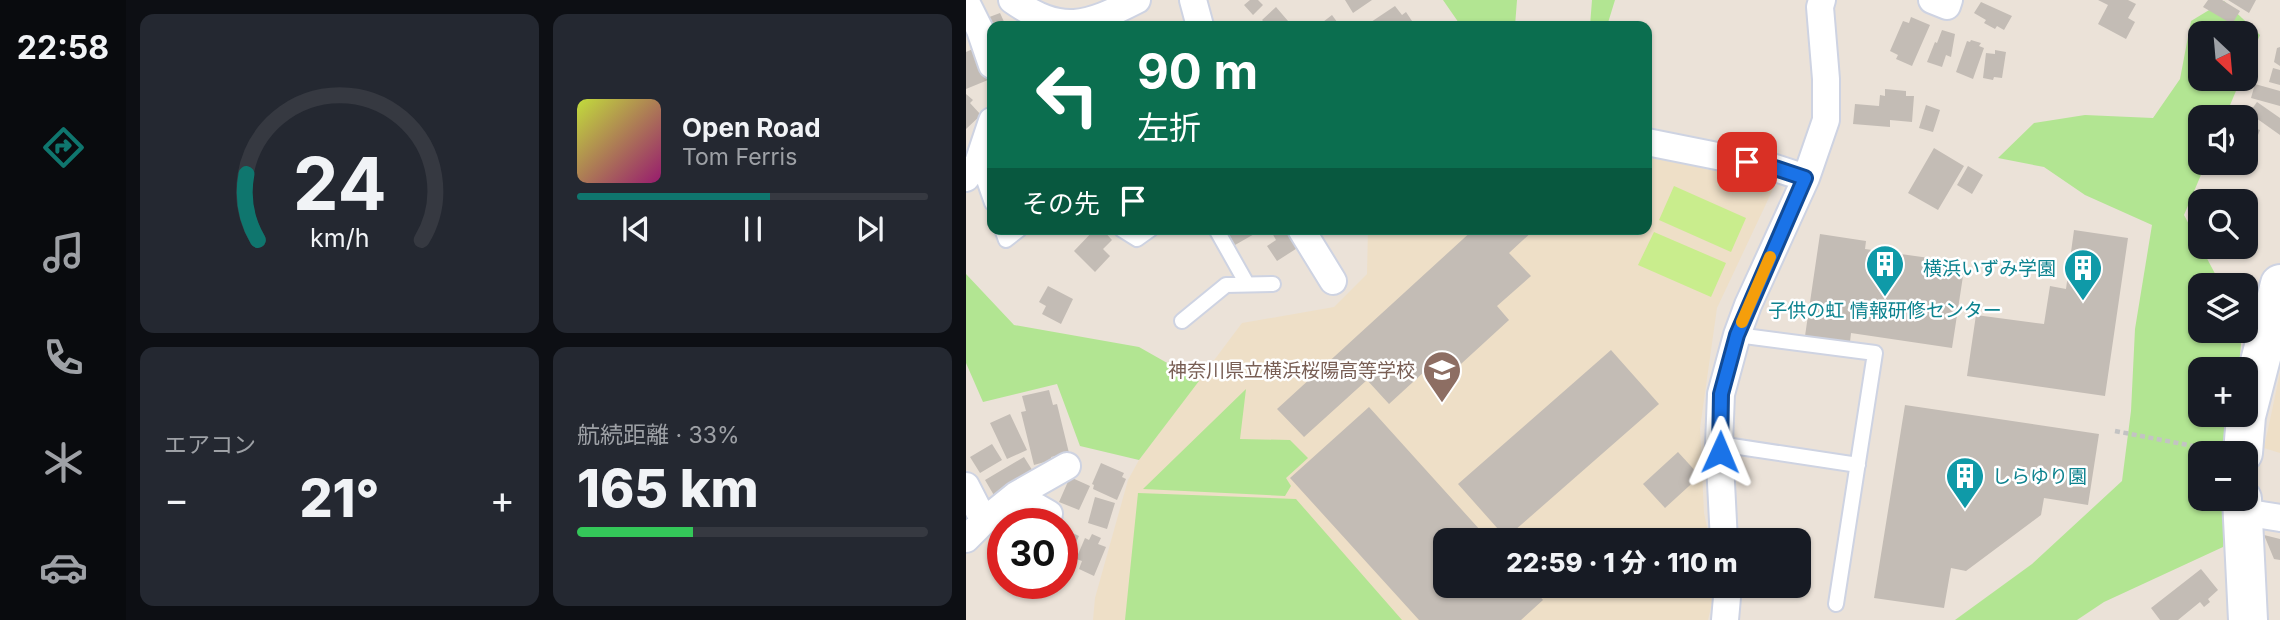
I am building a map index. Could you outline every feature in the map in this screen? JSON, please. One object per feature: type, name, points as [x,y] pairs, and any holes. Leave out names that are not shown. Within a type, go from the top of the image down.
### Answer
[{"type":"street","points":[[1012,0],[1054,21]]},
{"type":"street","points":[[1087,21],[1105,16],[1137,0]]},
{"type":"street","points":[[1194,0],[1199,21]]},
{"type":"street","points":[[1723,528],[1719,443],[1721,394],[1737,335],[1805,178],[1826,120],[1826,79],[1820,8],[1822,0]]},
{"type":"street","points":[[1932,0],[1947,6],[1950,0]]},
{"type":"street","points":[[966,2],[987,50]]},
{"type":"street","points":[[972,171],[987,134]]},
{"type":"street","points":[[1652,143],[1772,167],[1805,178]]},
{"type":"street","points":[[1304,235],[1333,281]]},
{"type":"street","points":[[2235,441],[2246,416],[2280,284]]},
{"type":"street","points":[[966,486],[975,530],[1016,495],[1067,466]]},
{"type":"street","points":[[1016,495],[1039,508]]},
{"type":"street","points":[[2258,510],[2280,518]]},
{"type":"street","points":[[2242,511],[2248,620]]},
{"type":"street","points":[[1724,620],[1727,598]]},
{"type":"lane","points":[[972,171],[987,195]]},
{"type":"lane","points":[[1219,235],[1247,284]]},
{"type":"lane","points":[[1182,321],[1226,285],[1273,284]]},
{"type":"lane","points":[[1737,335],[1875,353],[1836,604]]},
{"type":"lane","points":[[1719,443],[1858,465]]},
{"type":"path","points":[[2115,431],[2188,444]]},
{"type":"shaded area","name":"神奈川県立横浜桜陽高等学校","points":[[1652,154],[1774,187],[1717,308],[1700,428],[1704,513],[1707,528],[1433,528],[1433,598],[1713,598],[1708,620],[1093,620],[1095,598],[1128,480],[1139,460],[1242,323],[1334,307],[1367,274],[1368,235],[1652,235]]},
{"type":"shaded area","points":[[2280,373],[2280,453],[2264,448]]},
{"type":"green space","points":[[1443,0],[1517,0],[1515,21],[1458,21]]},
{"type":"green space","points":[[1592,0],[1615,0],[1609,21],[1590,21]]},
{"type":"green space","points":[[2224,1],[2245,21],[2191,21]]},
{"type":"green space","points":[[2188,37],[2188,91],[2236,91],[2230,105],[2188,105],[2188,175],[2201,175],[2195,189],[2188,189],[2188,206],[2184,215],[2188,223],[2188,259],[2207,259],[2215,273],[2188,273],[2188,343],[2241,343],[2240,357],[2188,357],[2188,427],[2234,427],[2232,441],[2188,441],[2188,511],[2226,511],[2223,547],[2104,602],[2077,620],[1955,620],[2032,564],[2122,481],[2131,411],[2135,329],[2152,225],[2085,195],[2044,167],[1998,158],[2034,123],[2085,115],[2153,118],[2180,79]]},
{"type":"green space","points":[[1674,186],[1746,218],[1731,252],[1659,220]]},
{"type":"green space","points":[[1654,232],[1726,263],[1711,297],[1638,265]]},
{"type":"green space","points":[[966,274],[1014,325],[1139,347],[1199,381],[1139,460],[1080,446],[1057,384],[983,402],[966,363]]},
{"type":"green space","points":[[1246,389],[1240,439],[1290,440],[1308,458],[1286,478],[1291,486],[1285,496],[1143,489]]},
{"type":"green space","points":[[1138,493],[1296,499],[1402,620],[1125,620]]},
{"type":"building","points":[[1250,0],[1258,0],[1263,5],[1253,15],[1244,5]]},
{"type":"building","points":[[1345,0],[1372,0],[1353,13]]},
{"type":"building","points":[[2098,0],[2128,0],[2136,4],[2128,18],[2135,22],[2126,39],[2098,24],[2108,5]]},
{"type":"building","points":[[2208,0],[2222,0],[2240,11],[2234,21],[2227,21],[2203,7]]},
{"type":"building","points":[[2228,0],[2256,0],[2249,13]]},
{"type":"building","points":[[1981,2],[2012,16],[2004,30],[1984,23],[1986,20],[1974,13]]},
{"type":"building","points":[[1395,6],[1402,15],[1406,12],[1412,21],[1372,21]]},
{"type":"building","points":[[1276,7],[1288,21],[1263,21]]},
{"type":"building","points":[[1000,13],[1004,21],[987,22],[984,19]]},
{"type":"building","points":[[1332,15],[1336,21],[1324,21]]},
{"type":"building","points":[[1911,17],[1930,25],[1912,66],[1896,59],[1898,55],[1890,51],[1903,21],[1909,23]]},
{"type":"building","points":[[1942,30],[1955,34],[1951,57],[1946,55],[1942,67],[1927,62]]},
{"type":"building","points":[[1967,41],[1981,43],[1979,46],[1984,48],[1973,79],[1956,72]]},
{"type":"building","points":[[2280,47],[2280,66],[2274,62],[2277,48]]},
{"type":"building","points":[[975,48],[987,80],[966,89],[966,52]]},
{"type":"building","points":[[1995,50],[2006,52],[2002,78],[1983,78],[1986,53],[1995,54]]},
{"type":"building","points":[[2273,68],[2280,70],[2280,85],[2269,82]]},
{"type":"building","points":[[2258,85],[2280,91],[2280,106],[2251,98],[2253,91],[2258,91]]},
{"type":"building","points":[[1885,89],[1906,91],[1906,96],[1914,96],[1912,122],[1890,120],[1890,127],[1853,124],[1855,104],[1879,106],[1880,95],[1885,96]]},
{"type":"building","points":[[966,94],[973,100],[970,103],[981,115],[966,129]]},
{"type":"building","points":[[2257,102],[2280,118],[2280,135],[2258,119],[2258,105],[2255,105]]},
{"type":"building","points":[[1926,105],[1940,110],[1933,132],[1919,128]]},
{"type":"building","points":[[1934,148],[1964,166],[1938,210],[1908,193]]},
{"type":"building","points":[[1968,166],[1983,175],[1972,194],[1957,185]]},
{"type":"building","name":"横浜いずみ学園","points":[[2074,230],[2128,238],[2105,396],[1967,376],[1976,315],[2044,324],[2050,286],[2066,289]]},
{"type":"building","name":"子供の虹 情報研修センター","points":[[1820,234],[1866,241],[1865,249],[1965,263],[1952,348],[1851,333],[1850,342],[1805,336]]},
{"type":"building","points":[[1089,235],[1107,235],[1112,240],[1103,249],[1110,256],[1095,272],[1074,251]]},
{"type":"building","points":[[1229,235],[1252,235],[1235,245]]},
{"type":"building","points":[[1273,235],[1296,235],[1302,245],[1277,261],[1267,246],[1276,240]]},
{"type":"building","points":[[1467,235],[1528,235],[1509,253],[1531,276],[1497,306],[1509,320],[1438,385],[1425,371],[1389,404],[1367,380],[1304,437],[1277,409]]},
{"type":"building","points":[[1048,286],[1073,299],[1061,324],[1042,314],[1046,306],[1039,302]]},
{"type":"building","points":[[1611,350],[1659,404],[1517,528],[1497,528],[1458,484]]},
{"type":"building","points":[[1049,390],[1053,405],[1057,404],[1069,453],[1034,465],[1021,412],[1026,411],[1022,396]]},
{"type":"building","name":"しらゆり園","points":[[1905,405],[2099,434],[2088,505],[2044,498],[2041,515],[1966,571],[1951,568],[1944,608],[1874,598]]},
{"type":"building","points":[[1369,407],[1478,528],[1433,528],[1433,598],[1543,600],[1521,620],[1419,620],[1290,478]]},
{"type":"building","points":[[1010,414],[1027,450],[1007,459],[990,423]]},
{"type":"building","points":[[992,444],[1002,460],[980,473],[970,457]]},
{"type":"building","points":[[1678,452],[1700,476],[1665,508],[1643,484]]},
{"type":"building","points":[[1024,457],[1034,473],[995,497],[985,480]]},
{"type":"building","points":[[1101,463],[1124,473],[1122,477],[1126,479],[1117,500],[1093,489],[1092,484]]},
{"type":"building","points":[[1070,477],[1090,486],[1079,510],[1059,502]]},
{"type":"building","points":[[1095,497],[1115,503],[1107,529],[1088,523]]},
{"type":"building","points":[[1092,534],[1101,538],[1098,544],[1106,547],[1094,576],[1079,569],[1082,561],[1078,560],[1078,554],[1085,538],[1089,540]]},
{"type":"building","points":[[2264,535],[2280,539],[2280,560],[2274,559]]},
{"type":"building","points":[[2201,569],[2218,590],[2208,599],[2210,602],[2204,607],[2200,602],[2178,620],[2160,620],[2151,608]]},
{"type":"slow traffic","points":[[1742,322],[1770,257]]},
{"type":"place","name":"子供の虹 情報研修センター","points":[[1885,298]]},
{"type":"place","name":"横浜いずみ学園","points":[[2083,302]]},
{"type":"place","name":"神奈川県立横浜桜陽高等学校","points":[[1442,404]]},
{"type":"place","name":"しらゆり園","points":[[1965,510]]},
{"type":"route","points":[[1720,452],[1721,394],[1737,335],[1805,178],[1747,162]]}]
